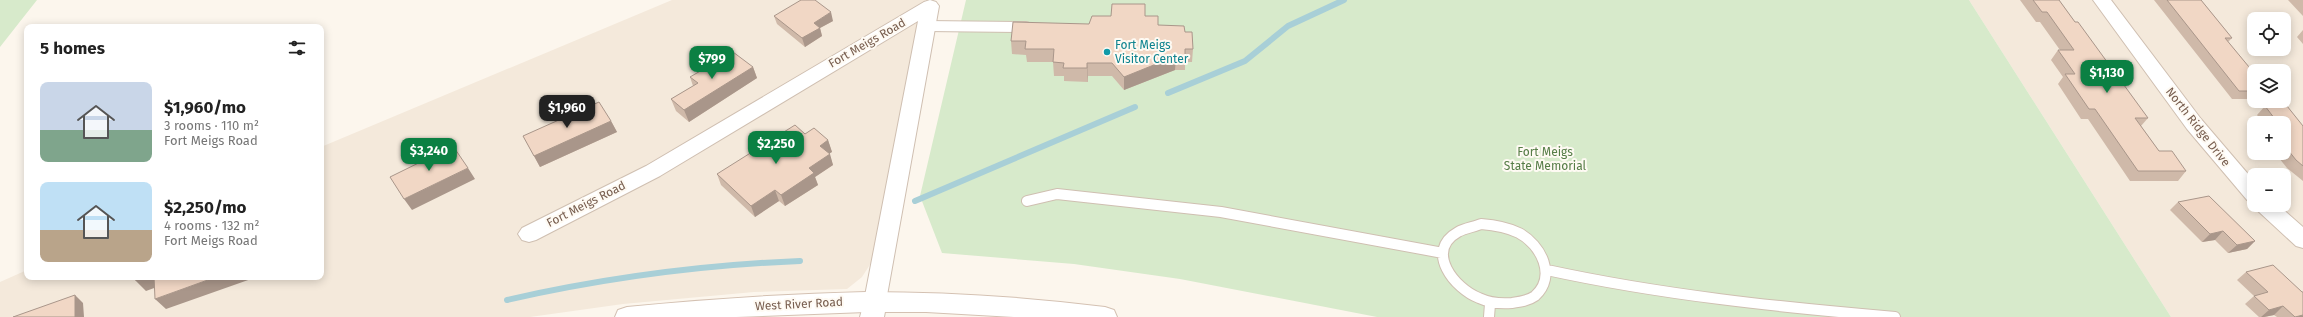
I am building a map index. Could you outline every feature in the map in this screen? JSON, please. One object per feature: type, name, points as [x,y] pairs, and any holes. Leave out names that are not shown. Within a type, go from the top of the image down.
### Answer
[{"type":"main road","name":"West River Road","points":[[628,317],[690,310],[874,309],[991,306],[1105,317]]},
{"type":"street","name":"North Ridge Drive","points":[[2102,0],[2186,114],[2229,168],[2247,187]]},
{"type":"street","name":"Fort Meigs Road","points":[[529,234],[653,171],[930,6],[874,309]]},
{"type":"street","points":[[2273,212],[2303,240]]},
{"type":"lane","points":[[926,26],[1033,27]]},
{"type":"lane","points":[[1027,201],[1057,194],[1221,212],[1443,253]]},
{"type":"lane","points":[[1481,224],[1496,225],[1511,229],[1525,236],[1536,246],[1544,258],[1547,270],[1545,283],[1537,294],[1525,301],[1510,305],[1490,304],[1461,291],[1450,279],[1444,266],[1443,253],[1447,242],[1455,233],[1466,227],[1481,224]]},
{"type":"lane","points":[[1547,270],[1600,283],[1768,306],[1895,317]]},
{"type":"lane","points":[[1489,317],[1490,304]]},
{"type":"shaded area","points":[[672,0],[925,0],[871,263],[862,277],[847,289],[754,292],[623,304],[530,317],[0,317],[0,282],[24,271],[24,280],[324,280],[324,146]]},
{"type":"shaded area","points":[[1969,0],[2303,0],[2303,317],[2171,317]]},
{"type":"green space","points":[[0,0],[37,0],[0,47]]},
{"type":"green space","name":"Fort Meigs State Memorial","points":[[966,0],[1969,0],[2171,317],[1377,317],[1180,279],[1074,264],[942,253],[920,196]]},
{"type":"building","points":[[801,0],[815,0],[831,12],[814,23],[820,28],[802,38],[774,16]]},
{"type":"building","points":[[2033,0],[2059,0],[2075,22],[2078,22],[2148,118],[2135,118],[2159,151],[2172,151],[2186,171],[2138,171],[2095,109],[2089,109],[2065,74],[2075,74],[2058,50],[2074,50],[2047,12],[2042,12]]},
{"type":"building","points":[[2167,0],[2201,0],[2232,38],[2225,38],[2247,65],[2247,91],[2239,91]]},
{"type":"building","name":"Fort Meigs Visitor Center","points":[[1112,4],[1145,4],[1145,16],[1158,16],[1158,25],[1184,26],[1185,32],[1192,32],[1193,49],[1185,49],[1185,57],[1176,56],[1124,77],[1112,63],[1087,63],[1087,68],[1063,68],[1064,63],[1053,62],[1054,49],[1025,49],[1026,41],[1011,41],[1013,22],[1089,24],[1092,16],[1111,16]]},
{"type":"building","points":[[733,52],[753,67],[684,110],[671,99],[698,83],[690,77]]},
{"type":"building","points":[[599,102],[611,121],[534,156],[523,136]]},
{"type":"building","points":[[2267,108],[2289,108],[2303,126],[2303,166],[2291,154],[2291,116],[2273,116]]},
{"type":"building","points":[[795,125],[805,134],[814,128],[828,140],[820,146],[830,154],[809,168],[814,173],[781,195],[775,190],[751,206],[717,174]]},
{"type":"building","points":[[453,146],[468,168],[404,199],[390,177]]},
{"type":"building","points":[[2209,196],[2255,241],[2237,245],[2223,231],[2210,234],[2178,202]]},
{"type":"building","points":[[2273,265],[2303,292],[2303,315],[2295,317],[2283,306],[2269,310],[2254,296],[2268,292],[2246,272]]},
{"type":"building","points":[[154,280],[208,280],[155,299]]},
{"type":"building","points":[[75,295],[75,317],[13,317]]},
{"type":"waterway","points":[[1168,93],[1245,61],[1288,26],[1344,0]]},
{"type":"waterway","points":[[915,201],[1135,107]]},
{"type":"waterway","points":[[507,300],[580,285],[689,269],[800,261]]},
{"type":"place","name":"Fort Meigs Visitor Center","points":[[1107,52]]}]
